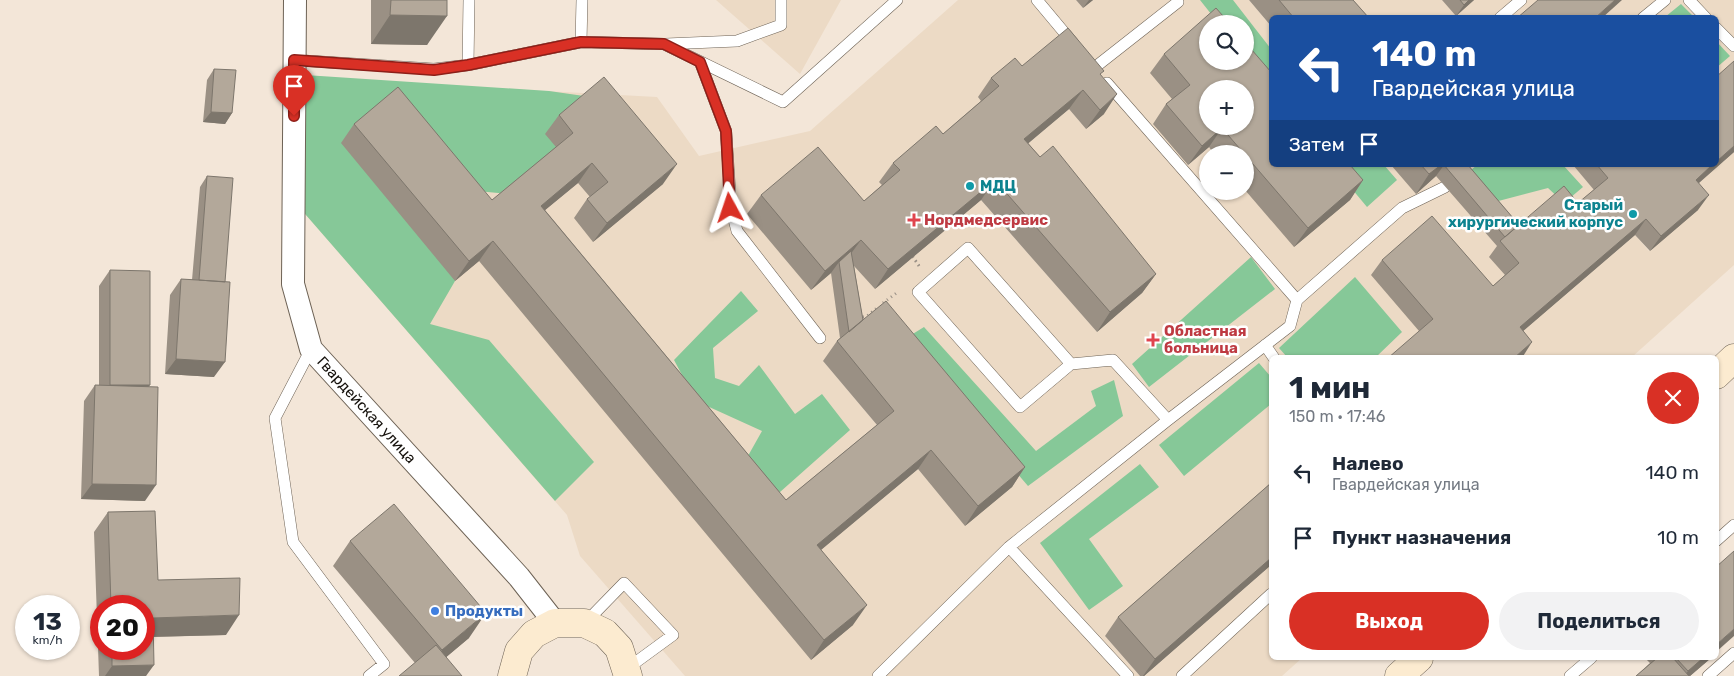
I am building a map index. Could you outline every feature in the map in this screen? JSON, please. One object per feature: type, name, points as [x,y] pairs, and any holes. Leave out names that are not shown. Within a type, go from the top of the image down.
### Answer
[{"type":"street","name":"Гвардейская улица","points":[[295,0],[293,284],[311,349],[519,577],[555,623]]},
{"type":"street","points":[[1719,372],[1734,358]]},
{"type":"street","points":[[512,676],[519,651],[534,634],[555,623],[584,623],[605,633],[630,666]]},
{"type":"street","points":[[1399,676],[1417,660]]},
{"type":"lane","points":[[468,65],[469,0]]},
{"type":"lane","points":[[581,42],[582,0]]},
{"type":"lane","points":[[294,60],[434,70],[581,42],[664,44],[737,41],[781,25],[781,0]]},
{"type":"lane","points":[[664,44],[783,102],[897,0]]},
{"type":"lane","points":[[1037,0],[1297,300]]},
{"type":"lane","points":[[1503,15],[1520,0]]},
{"type":"lane","points":[[1646,15],[1665,0]]},
{"type":"lane","points":[[1689,0],[1703,15]]},
{"type":"lane","points":[[1088,61],[1178,2]]},
{"type":"lane","points":[[1719,31],[1734,46]]},
{"type":"lane","points":[[700,62],[726,131],[730,208],[737,231],[817,333]]},
{"type":"lane","points":[[878,676],[1009,547],[1168,420],[1290,326],[1297,300],[1402,208],[1445,187]]},
{"type":"lane","points":[[1071,364],[968,248],[927,277],[918,292],[1020,407],[1071,364],[1113,360],[1168,420]]},
{"type":"lane","points":[[1265,345],[1272,355]]},
{"type":"lane","points":[[311,349],[276,418],[293,542],[384,664],[369,676]]},
{"type":"lane","points":[[1719,539],[1734,525]]},
{"type":"lane","points":[[1009,547],[1128,676]]},
{"type":"lane","points":[[584,623],[624,583],[673,635],[630,666]]},
{"type":"lane","points":[[1182,676],[1269,596]]},
{"type":"lane","points":[[1708,676],[1734,653]]},
{"type":"lane","points":[[1570,676],[1588,660]]},
{"type":"path","points":[[927,277],[913,257],[927,277]]},
{"type":"path","points":[[817,333],[867,316],[902,289]]},
{"type":"shaded area","points":[[716,0],[841,0],[800,74]]},
{"type":"shaded area","name":"Областная больница","points":[[958,0],[1076,0],[1083,8],[1093,0],[1249,0],[1269,24],[1269,96],[1251,70],[1254,70],[1254,15],[1199,15],[1199,46],[1176,104],[1188,165],[1199,156],[1199,200],[1254,200],[1254,187],[1314,167],[1575,167],[1597,193],[1508,279],[1422,335],[1398,355],[1269,355],[1269,493],[1105,636],[1140,676],[685,676],[580,556],[567,515],[299,207],[305,78],[657,97],[699,156],[810,131]],"holes":[[[1087,94],[1086,129],[1069,109],[1011,158],[1142,293],[1097,332],[981,200],[875,288],[847,259],[886,190],[880,182],[985,106]],[[560,152],[663,184],[594,201],[578,183],[527,225],[772,519],[881,430],[823,361],[1011,487],[965,525],[918,469],[804,564],[479,261],[479,219]]]},
{"type":"shaded area","points":[[1323,0],[1734,0],[1734,81],[1719,83],[1719,15],[1336,15]]},
{"type":"shaded area","points":[[1734,152],[1734,265],[1634,355],[1519,355],[1509,343],[1635,235],[1649,251],[1685,195]]},
{"type":"shaded area","points":[[1269,567],[1269,660],[1300,660],[1282,676],[1144,676]]},
{"type":"green space","points":[[1200,0],[1233,0],[1245,15],[1212,15]]},
{"type":"green space","points":[[1681,4],[1692,15],[1667,15]]},
{"type":"green space","points":[[1254,27],[1269,46],[1269,75],[1254,64]]},
{"type":"green space","points":[[1719,44],[1730,56],[1719,65]]},
{"type":"green space","points":[[305,75],[549,91],[591,97],[560,152],[509,194],[477,191],[455,281],[430,324],[489,340],[594,462],[555,501],[299,207]]},
{"type":"green space","points":[[1334,167],[1386,167],[1397,180],[1367,207]]},
{"type":"green space","points":[[1475,167],[1565,167],[1583,187],[1564,203],[1548,188],[1487,204],[1465,175]]},
{"type":"green space","points":[[1251,257],[1275,289],[1149,387],[1132,364]]},
{"type":"green space","points":[[1355,277],[1402,332],[1378,355],[1285,355],[1279,348]]},
{"type":"green space","points":[[741,291],[758,311],[713,348],[715,378],[739,386],[759,365],[795,414],[822,394],[850,430],[771,500],[744,463],[762,431],[696,401],[674,360]]},
{"type":"green space","points":[[924,327],[1036,451],[1096,406],[1091,391],[1114,380],[1123,416],[1028,486],[903,340]]},
{"type":"green space","points":[[1259,363],[1269,375],[1269,406],[1184,476],[1159,445]]},
{"type":"green space","points":[[1140,464],[1159,487],[1089,539],[1123,586],[1089,610],[1040,543]]},
{"type":"building","points":[[391,0],[447,0],[447,16],[390,15]]},
{"type":"building","points":[[1279,0],[1353,0],[1366,15],[1292,15]]},
{"type":"building","points":[[1460,0],[1469,0],[1464,5]]},
{"type":"building","points":[[1538,0],[1615,0],[1598,15],[1520,15]]},
{"type":"building","points":[[1216,8],[1222,15],[1208,15]]},
{"type":"building","points":[[1199,23],[1199,70],[1254,70],[1254,52],[1269,70],[1269,167],[1352,167],[1363,180],[1308,228],[1254,165],[1254,145],[1237,145],[1228,135],[1254,135],[1254,80],[1199,80],[1199,135],[1214,135],[1203,145],[1166,104],[1190,85],[1164,54]]},
{"type":"building","name":"МДЦ","points":[[1068,28],[1104,71],[1100,74],[1117,94],[1100,110],[1083,90],[1024,139],[1040,157],[1053,146],[1156,274],[1110,312],[995,180],[888,269],[861,240],[825,271],[761,195],[818,147],[864,201],[900,170],[893,163],[936,126],[943,134],[999,86],[991,78],[1015,58],[1022,66]]},
{"type":"building","points":[[1734,61],[1734,146],[1719,159],[1719,74]]},
{"type":"building","points":[[214,69],[236,70],[232,113],[211,112]]},
{"type":"building","points":[[604,77],[677,164],[607,223],[587,199],[608,182],[592,163],[541,206],[786,500],[894,411],[837,341],[886,301],[1025,467],[978,506],[931,450],[817,545],[867,605],[824,640],[493,241],[469,261],[354,124],[398,87],[492,200],[573,133],[559,115]]},
{"type":"building","points":[[1423,167],[1438,167],[1429,174]]},
{"type":"building","points":[[1446,167],[1470,167],[1519,225],[1505,237]]},
{"type":"building","name":"Старый хирургический корпус","points":[[1599,167],[1710,167],[1696,180],[1709,195],[1661,236],[1646,219],[1520,327],[1532,342],[1517,355],[1391,355],[1433,319],[1382,260],[1432,216],[1493,286],[1519,263],[1500,241],[1564,186],[1578,203],[1608,178]]},
{"type":"building","points":[[207,176],[233,178],[225,282],[199,280]]},
{"type":"building","points":[[851,251],[863,320],[849,332],[839,262]]},
{"type":"building","points":[[110,270],[150,271],[150,385],[110,385]]},
{"type":"building","points":[[181,279],[230,282],[225,362],[176,359]]},
{"type":"building","points":[[95,385],[158,387],[156,485],[92,484]]},
{"type":"building","points":[[1269,485],[1269,560],[1155,659],[1118,617]]},
{"type":"building","points":[[394,504],[486,613],[442,650],[350,541]]},
{"type":"building","points":[[155,511],[158,580],[240,578],[239,615],[155,618],[155,595],[111,595],[108,512]]},
{"type":"building","points":[[1734,551],[1734,629],[1719,642],[1719,564]]},
{"type":"building","points":[[436,645],[462,676],[399,676]]},
{"type":"building","points":[[112,660],[154,660],[154,665],[112,666]]},
{"type":"building","points":[[1655,660],[1675,660],[1689,676],[1636,676]]},
{"type":"building","points":[[1678,660],[1701,660],[1688,671]]},
{"type":"place","name":"МДЦ","points":[[970,186]]},
{"type":"place","name":"Старый хирургический корпус","points":[[1633,214]]},
{"type":"place","name":"Нордмедсервис","points":[[914,220]]},
{"type":"place","name":"Областная больница","points":[[1153,340]]},
{"type":"place","name":"Продукты","points":[[435,611]]},
{"type":"route","points":[[294,116],[294,60],[434,70],[581,42],[664,44],[700,62],[726,131],[730,208]]}]
